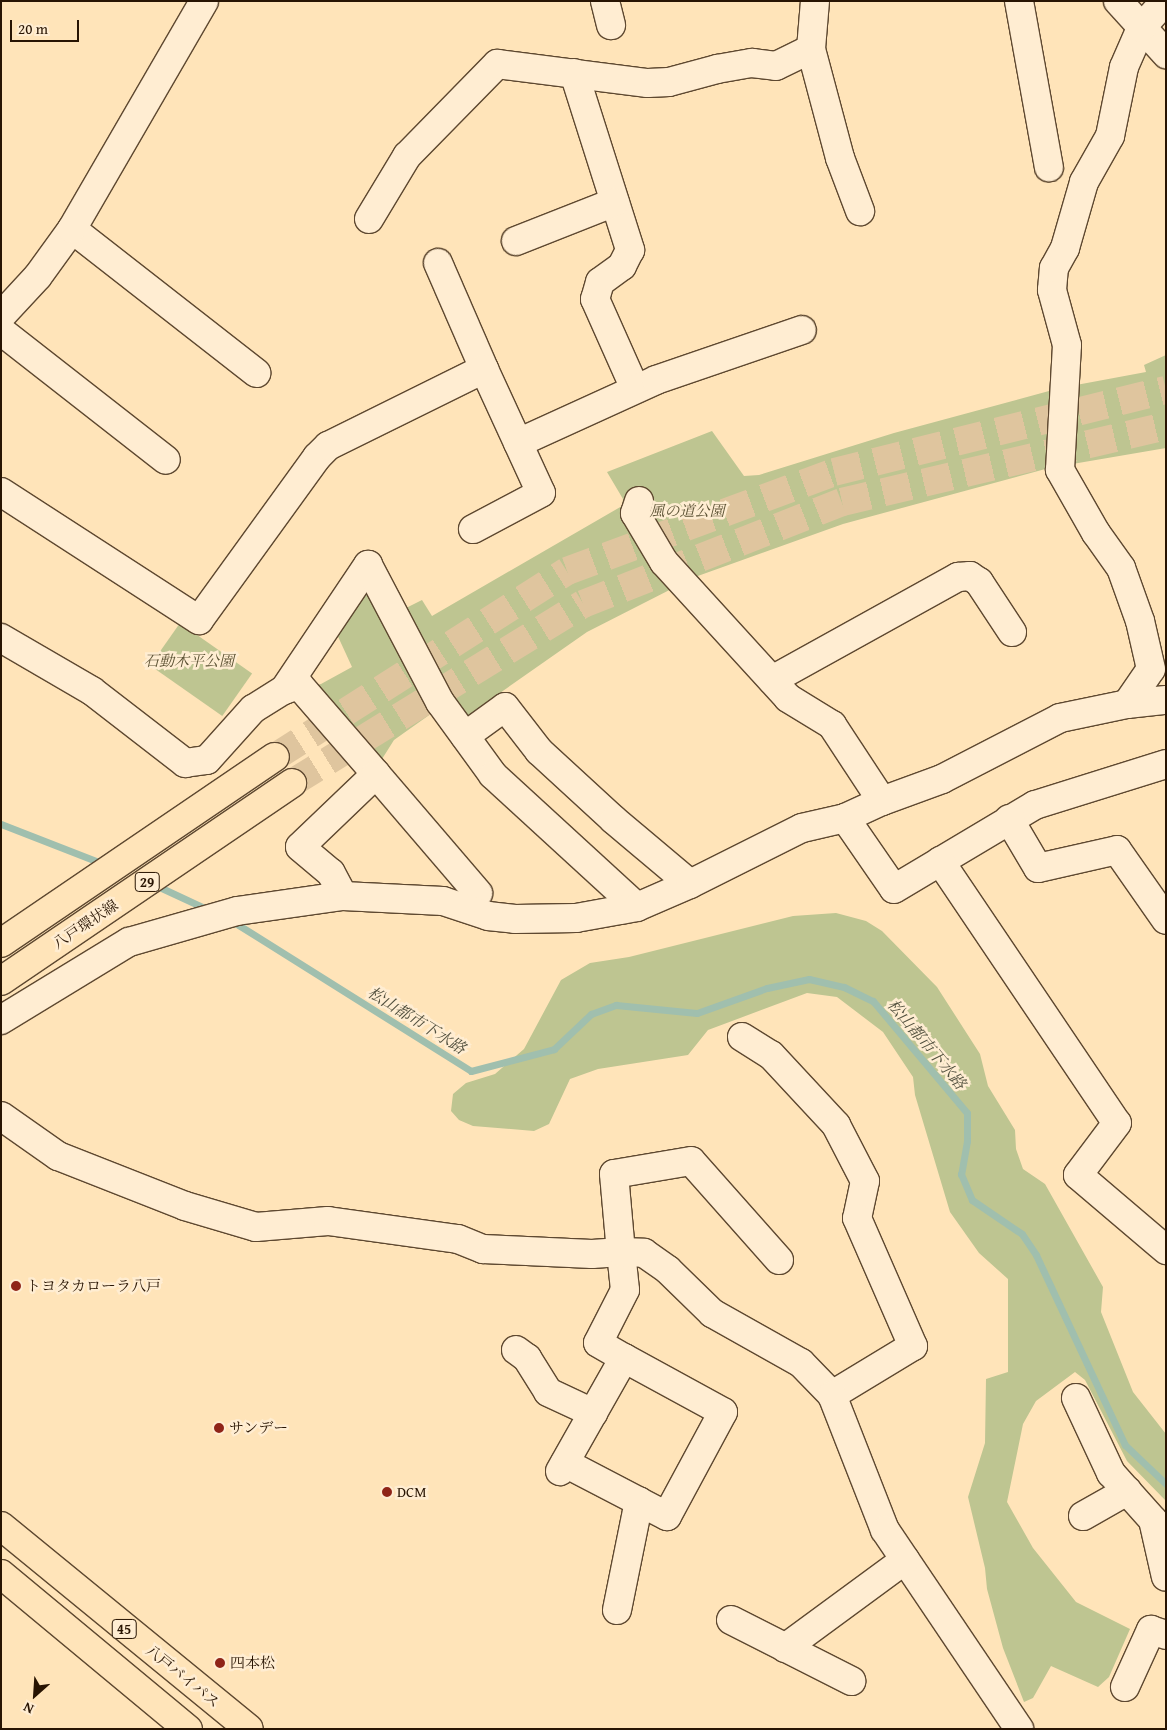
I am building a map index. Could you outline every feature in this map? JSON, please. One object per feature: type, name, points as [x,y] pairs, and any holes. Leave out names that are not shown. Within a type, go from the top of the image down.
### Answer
[{"type":"main road","name":"29","points":[[1,943],[275,757]]},
{"type":"main road","name":"八戸環状線","points":[[1,981],[292,783]]},
{"type":"main road","name":"八戸バイパス","points":[[1,1526],[249,1729]]},
{"type":"main road","name":"45","points":[[1,1574],[188,1729]]},
{"type":"street","points":[[1,316],[38,276],[72,229],[204,1]]},
{"type":"street","points":[[815,1],[811,50],[840,158],[860,211]]},
{"type":"street","points":[[1019,1],[1048,167]]},
{"type":"street","points":[[1118,1],[1166,54]]},
{"type":"street","points":[[1128,704],[1151,669],[1140,621],[1121,568],[1096,533],[1060,470],[1067,345],[1052,290],[1054,268],[1065,248],[1084,182],[1110,136],[1124,67],[1141,28],[1160,7],[1166,4]]},
{"type":"street","points":[[369,219],[407,156],[497,64],[648,83],[669,82],[717,69],[752,63],[776,66],[811,50]]},
{"type":"street","points":[[574,73],[630,250],[622,266],[600,282],[595,299],[635,389]]},
{"type":"street","points":[[516,241],[615,202]]},
{"type":"street","points":[[72,229],[256,373]]},
{"type":"street","points":[[438,263],[541,493],[473,529]]},
{"type":"street","points":[[518,443],[656,380],[802,330]]},
{"type":"street","points":[[1,331],[166,460]]},
{"type":"street","points":[[1,492],[199,620],[317,457],[328,446],[484,369]]},
{"type":"street","points":[[639,501],[635,513],[664,562],[788,698],[832,725],[882,801]]},
{"type":"street","points":[[284,690],[368,565],[440,702],[493,775],[637,907]]},
{"type":"street","points":[[772,680],[958,577],[970,576],[979,582],[1012,632]]},
{"type":"street","points":[[1,638],[92,691],[185,763],[207,760],[253,709],[284,690],[299,685],[478,893]]},
{"type":"street","points":[[1,1020],[129,942],[237,911],[343,896],[443,901],[488,916],[515,919],[576,918],[637,907],[690,884],[802,828],[845,818],[882,801],[942,779],[1060,718],[1128,704],[1166,700]]},
{"type":"street","points":[[465,736],[505,707],[539,751],[614,820],[690,884]]},
{"type":"street","points":[[845,818],[894,889],[1035,805],[1166,764]]},
{"type":"street","points":[[343,896],[331,873],[300,846],[376,774]]},
{"type":"street","points":[[1009,819],[1038,868],[1117,850],[1166,920]]},
{"type":"street","points":[[940,861],[1117,1124],[1078,1175],[1166,1250]]},
{"type":"street","points":[[742,1037],[771,1055],[836,1125],[865,1181],[857,1218],[914,1346],[832,1395]]},
{"type":"street","points":[[1,1116],[58,1156],[185,1206],[256,1227],[328,1222],[458,1239],[483,1250],[592,1254],[644,1253],[668,1270],[712,1314],[801,1363],[832,1395],[885,1530],[1019,1729]]},
{"type":"street","points":[[624,1358],[563,1467],[639,1501],[667,1516],[723,1412],[598,1343],[625,1290],[614,1174],[691,1161],[779,1260]]},
{"type":"street","points":[[516,1350],[527,1358],[548,1392],[593,1413]]},
{"type":"street","points":[[1076,1398],[1111,1472],[1153,1520],[1166,1578]]},
{"type":"street","points":[[1083,1516],[1127,1491]]},
{"type":"street","points":[[617,1610],[639,1501]]},
{"type":"street","points":[[785,1648],[905,1560]]},
{"type":"street","points":[[731,1620],[851,1681]]},
{"type":"street","points":[[1124,1687],[1151,1630],[1166,1635]]},
{"type":"green space","name":"風の道公園","points":[[1166,355],[1166,448],[1049,468],[843,524],[695,577],[587,632],[497,695],[496,701],[464,721],[449,701],[394,740],[377,767],[308,687],[321,684],[352,667],[335,630],[355,597],[374,594],[388,617],[422,600],[432,616],[622,506],[623,499],[607,472],[712,431],[744,476],[759,475],[894,433],[1060,388],[1146,372],[1144,365]]},
{"type":"green space","name":"石動木平公園","points":[[180,623],[252,673],[222,716],[150,666]]},
{"type":"green space","points":[[836,913],[866,921],[882,931],[937,987],[980,1054],[988,1086],[1015,1130],[1016,1149],[1023,1169],[1045,1184],[1103,1287],[1101,1312],[1133,1392],[1166,1434],[1166,1501],[1127,1461],[1085,1380],[1075,1372],[1036,1401],[1023,1424],[1007,1502],[1033,1548],[1076,1602],[1130,1629],[1109,1677],[1098,1687],[1051,1666],[1033,1698],[1024,1702],[1003,1648],[987,1589],[985,1568],[968,1497],[985,1443],[986,1379],[1008,1372],[1008,1279],[979,1253],[950,1212],[915,1095],[913,1077],[883,1032],[837,997],[807,993],[708,1030],[688,1055],[598,1069],[570,1079],[549,1124],[534,1131],[473,1126],[459,1120],[451,1111],[453,1094],[466,1083],[495,1074],[524,1049],[561,980],[590,963],[629,957],[793,916]]},
{"type":"waterway","name":"松山都市下水路","points":[[1,824],[106,865]]},
{"type":"waterway","name":"松山都市下水路","points":[[155,885],[211,911]]},
{"type":"waterway","name":"松山都市下水路","points":[[232,921],[471,1071],[554,1049],[591,1014],[616,1005],[697,1013],[767,988],[809,979],[844,987],[873,1001],[967,1113],[967,1141],[961,1174],[972,1200],[1022,1234],[1036,1255],[1125,1445],[1166,1484]]},
{"type":"tunnel","points":[[275,757],[567,571],[834,472],[1166,390]]},
{"type":"tunnel","points":[[292,783],[583,604],[842,502],[1166,426]]},
{"type":"place","name":"トヨタカローラ八戸","points":[[16,1286]]},
{"type":"place","name":"サンデー","points":[[219,1428]]},
{"type":"place","name":"DCM","points":[[387,1492]]},
{"type":"place","name":"四本松","points":[[220,1663]]}]
